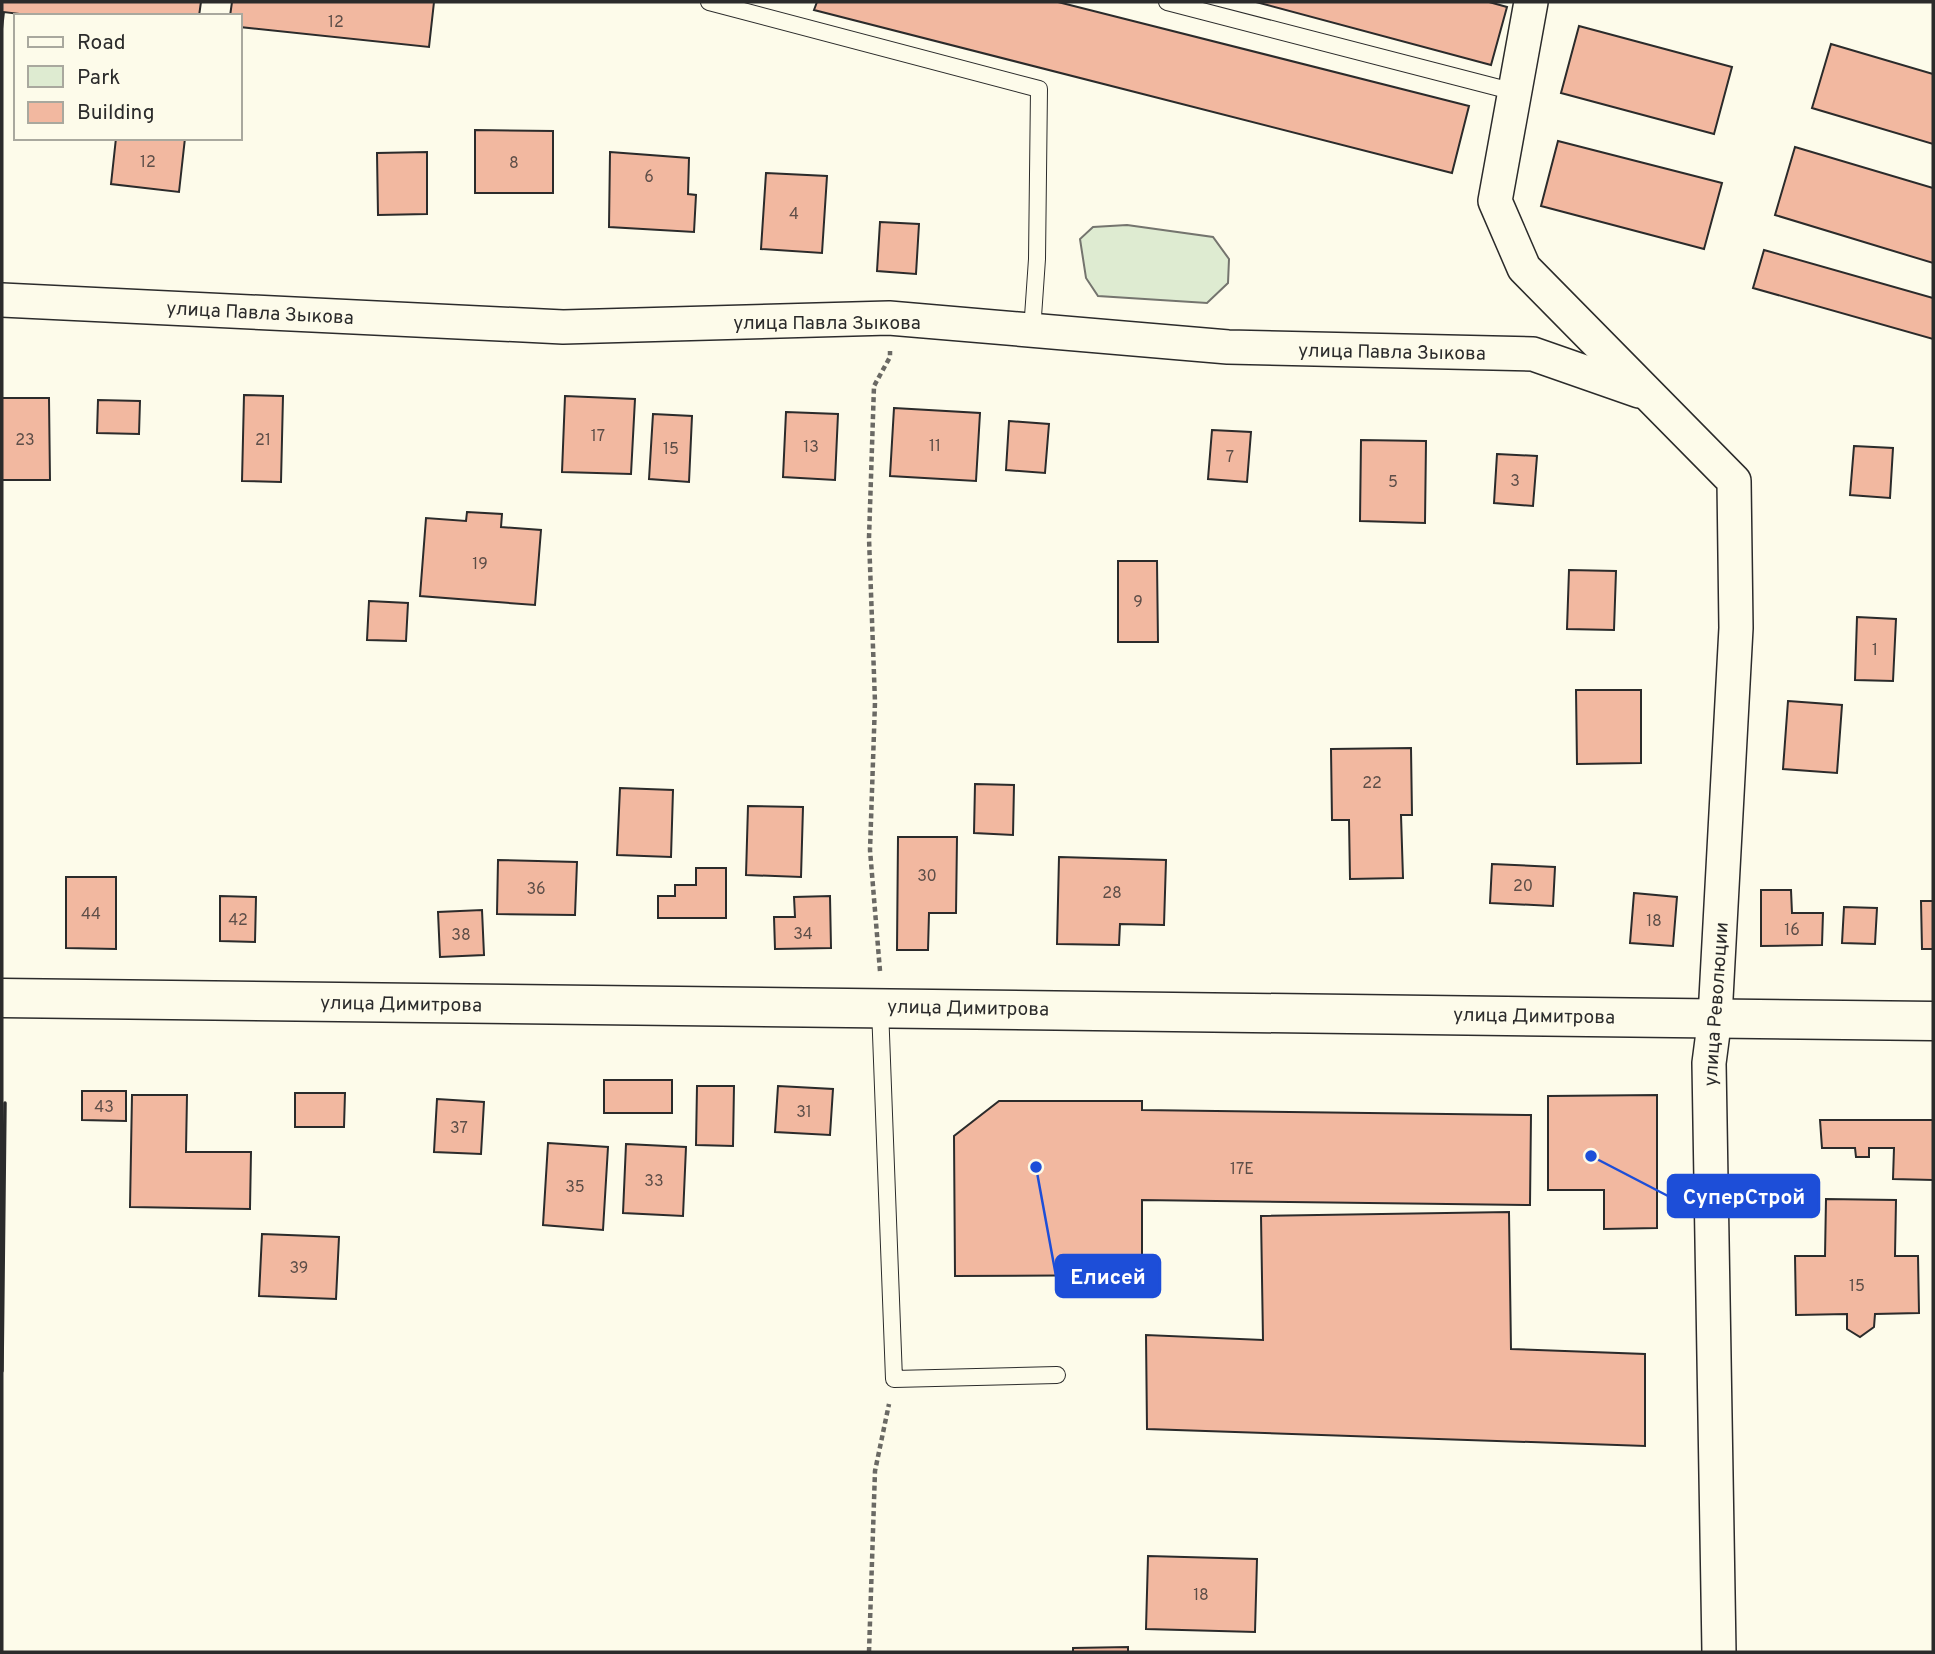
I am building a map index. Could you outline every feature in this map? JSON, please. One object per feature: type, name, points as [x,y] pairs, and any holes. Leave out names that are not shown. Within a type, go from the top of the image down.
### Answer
[{"type":"main road","name":"улица Димитрова","points":[[2,998],[880,994],[1715,1017],[1933,1020]]},
{"type":"street","name":"улица Революции","points":[[1531,2],[1495,201],[1524,268],[1644,393],[1734,481],[1736,628],[1715,1017],[1709,1063],[1708,1146],[1719,1652]]},
{"type":"street","name":"улица Павла Зыкова","points":[[2,300],[563,327],[889,318],[1228,347],[1533,354],[1644,393]]},
{"type":"lane","points":[[709,2],[1039,89],[1037,259],[1032,331]]},
{"type":"lane","points":[[1167,2],[1515,92]]},
{"type":"lane","points":[[880,994],[894,1379],[1057,1375]]},
{"type":"path","points":[[880,994],[870,849],[875,702],[869,538],[874,386],[890,357],[889,318]]},
{"type":"path","points":[[869,1652],[875,1471],[894,1379]]},
{"type":"green space","points":[[1127,225],[1213,237],[1229,259],[1228,283],[1207,303],[1098,296],[1086,278],[1080,239],[1093,227]]},
{"type":"building","points":[[2,2],[201,2],[199,14],[4,12],[2,29]]},
{"type":"building","points":[[232,2],[434,2],[429,47],[242,27],[242,14],[230,14]]},
{"type":"building","points":[[817,2],[1058,2],[1469,106],[1452,173],[814,10]]},
{"type":"building","points":[[1256,2],[1489,2],[1507,7],[1491,65]]},
{"type":"building","points":[[1579,26],[1732,67],[1714,134],[1561,93]]},
{"type":"building","points":[[1831,44],[1933,74],[1933,144],[1812,108]]},
{"type":"building","points":[[475,130],[553,131],[553,193],[475,193]]},
{"type":"building","points":[[116,140],[185,140],[179,192],[111,184]]},
{"type":"building","points":[[1558,141],[1722,183],[1704,249],[1541,206]]},
{"type":"building","points":[[1795,147],[1933,188],[1933,263],[1775,215]]},
{"type":"building","points":[[427,152],[427,214],[378,215],[377,153]]},
{"type":"building","points":[[610,152],[689,158],[688,194],[696,195],[694,232],[609,227]]},
{"type":"building","points":[[766,173],[827,176],[822,253],[761,249]]},
{"type":"building","points":[[880,222],[919,224],[916,274],[877,271]]},
{"type":"building","points":[[1764,250],[1933,298],[1933,339],[1753,288]]},
{"type":"building","points":[[244,395],[283,396],[281,482],[242,481]]},
{"type":"building","points":[[565,396],[635,399],[631,474],[562,472]]},
{"type":"building","points":[[2,398],[49,398],[50,480],[2,480]]},
{"type":"building","points":[[98,400],[140,401],[139,434],[97,433]]},
{"type":"building","points":[[894,408],[980,413],[976,481],[890,476]]},
{"type":"building","points":[[786,412],[838,414],[835,480],[783,477]]},
{"type":"building","points":[[653,414],[692,416],[689,482],[649,479]]},
{"type":"building","points":[[1009,421],[1049,424],[1045,473],[1006,470]]},
{"type":"building","points":[[1212,430],[1251,432],[1247,482],[1208,479]]},
{"type":"building","points":[[1361,440],[1426,441],[1425,523],[1360,521]]},
{"type":"building","points":[[1854,446],[1893,448],[1890,498],[1850,495]]},
{"type":"building","points":[[1497,454],[1537,456],[1533,506],[1494,503]]},
{"type":"building","points":[[467,512],[502,514],[501,527],[541,530],[535,605],[420,596],[426,518],[466,521]]},
{"type":"building","points":[[1118,561],[1157,561],[1158,642],[1118,642]]},
{"type":"building","points":[[1569,570],[1616,571],[1614,630],[1567,629]]},
{"type":"building","points":[[369,601],[408,603],[406,641],[367,640]]},
{"type":"building","points":[[1857,617],[1896,619],[1893,681],[1855,680]]},
{"type":"building","points":[[1576,690],[1641,690],[1641,763],[1577,764]]},
{"type":"building","points":[[1788,701],[1842,705],[1837,773],[1783,769]]},
{"type":"building","points":[[1411,748],[1412,815],[1401,815],[1403,878],[1350,879],[1349,820],[1332,820],[1331,749]]},
{"type":"building","points":[[975,784],[1014,785],[1013,835],[974,833]]},
{"type":"building","points":[[620,788],[673,790],[671,857],[617,855]]},
{"type":"building","points":[[748,806],[803,807],[801,877],[746,875]]},
{"type":"building","points":[[898,837],[957,837],[956,913],[929,913],[928,950],[897,950]]},
{"type":"building","points":[[1059,857],[1166,860],[1164,925],[1120,924],[1119,945],[1057,944]]},
{"type":"building","points":[[498,860],[577,862],[575,915],[497,914]]},
{"type":"building","points":[[1492,864],[1555,867],[1553,906],[1490,903]]},
{"type":"building","points":[[696,868],[726,868],[726,918],[658,918],[658,896],[675,896],[675,885],[696,885]]},
{"type":"building","points":[[66,877],[116,877],[116,949],[66,948]]},
{"type":"building","points":[[1761,890],[1791,890],[1792,913],[1823,913],[1822,945],[1761,946]]},
{"type":"building","points":[[1634,893],[1677,897],[1673,946],[1630,943]]},
{"type":"building","points":[[220,896],[256,897],[255,942],[220,941]]},
{"type":"building","points":[[830,896],[831,948],[775,949],[774,917],[795,917],[794,897]]},
{"type":"building","points":[[1921,901],[1933,901],[1933,949],[1922,949]]},
{"type":"building","points":[[1844,907],[1877,908],[1875,944],[1842,943]]},
{"type":"building","points":[[482,910],[484,955],[440,957],[438,912]]},
{"type":"building","points":[[604,1080],[672,1080],[672,1113],[604,1113]]},
{"type":"building","points":[[697,1086],[734,1086],[733,1146],[696,1145]]},
{"type":"building","points":[[778,1086],[833,1089],[830,1135],[775,1132]]},
{"type":"building","points":[[82,1091],[126,1091],[126,1121],[82,1120]]},
{"type":"building","points":[[295,1093],[345,1093],[344,1127],[295,1127]]},
{"type":"building","points":[[132,1095],[187,1095],[186,1152],[251,1152],[250,1209],[130,1207]]},
{"type":"building","points":[[1657,1095],[1657,1228],[1604,1229],[1604,1190],[1548,1190],[1548,1096]]},
{"type":"building","points":[[437,1099],[484,1102],[481,1154],[434,1152]]},
{"type":"building","points":[[999,1101],[1142,1101],[1142,1110],[1531,1115],[1530,1205],[1142,1200],[1142,1275],[955,1276],[954,1136]]},
{"type":"building","points":[[1820,1120],[1933,1120],[1933,1180],[1893,1179],[1894,1148],[1869,1148],[1869,1157],[1856,1157],[1855,1148],[1822,1148]]},
{"type":"building","points":[[548,1143],[608,1147],[603,1230],[543,1225]]},
{"type":"building","points":[[626,1144],[686,1147],[683,1216],[623,1213]]},
{"type":"building","points":[[1826,1199],[1896,1200],[1895,1256],[1918,1256],[1919,1313],[1875,1314],[1874,1327],[1860,1337],[1847,1329],[1847,1314],[1796,1315],[1795,1256],[1825,1256]]},
{"type":"building","points":[[1509,1212],[1511,1349],[1645,1354],[1645,1446],[1147,1429],[1146,1335],[1263,1340],[1261,1216]]},
{"type":"building","points":[[262,1234],[339,1237],[336,1299],[259,1296]]},
{"type":"building","points":[[1148,1556],[1257,1559],[1255,1632],[1146,1629]]},
{"type":"building","points":[[1128,1647],[1128,1652],[1073,1652],[1073,1648]]},
{"type":"wall","points":[[2,1371],[5,1103]]},
{"type":"place","name":"СуперСтрой","points":[[1591,1156]]},
{"type":"place","name":"Елисей","points":[[1036,1167]]}]
